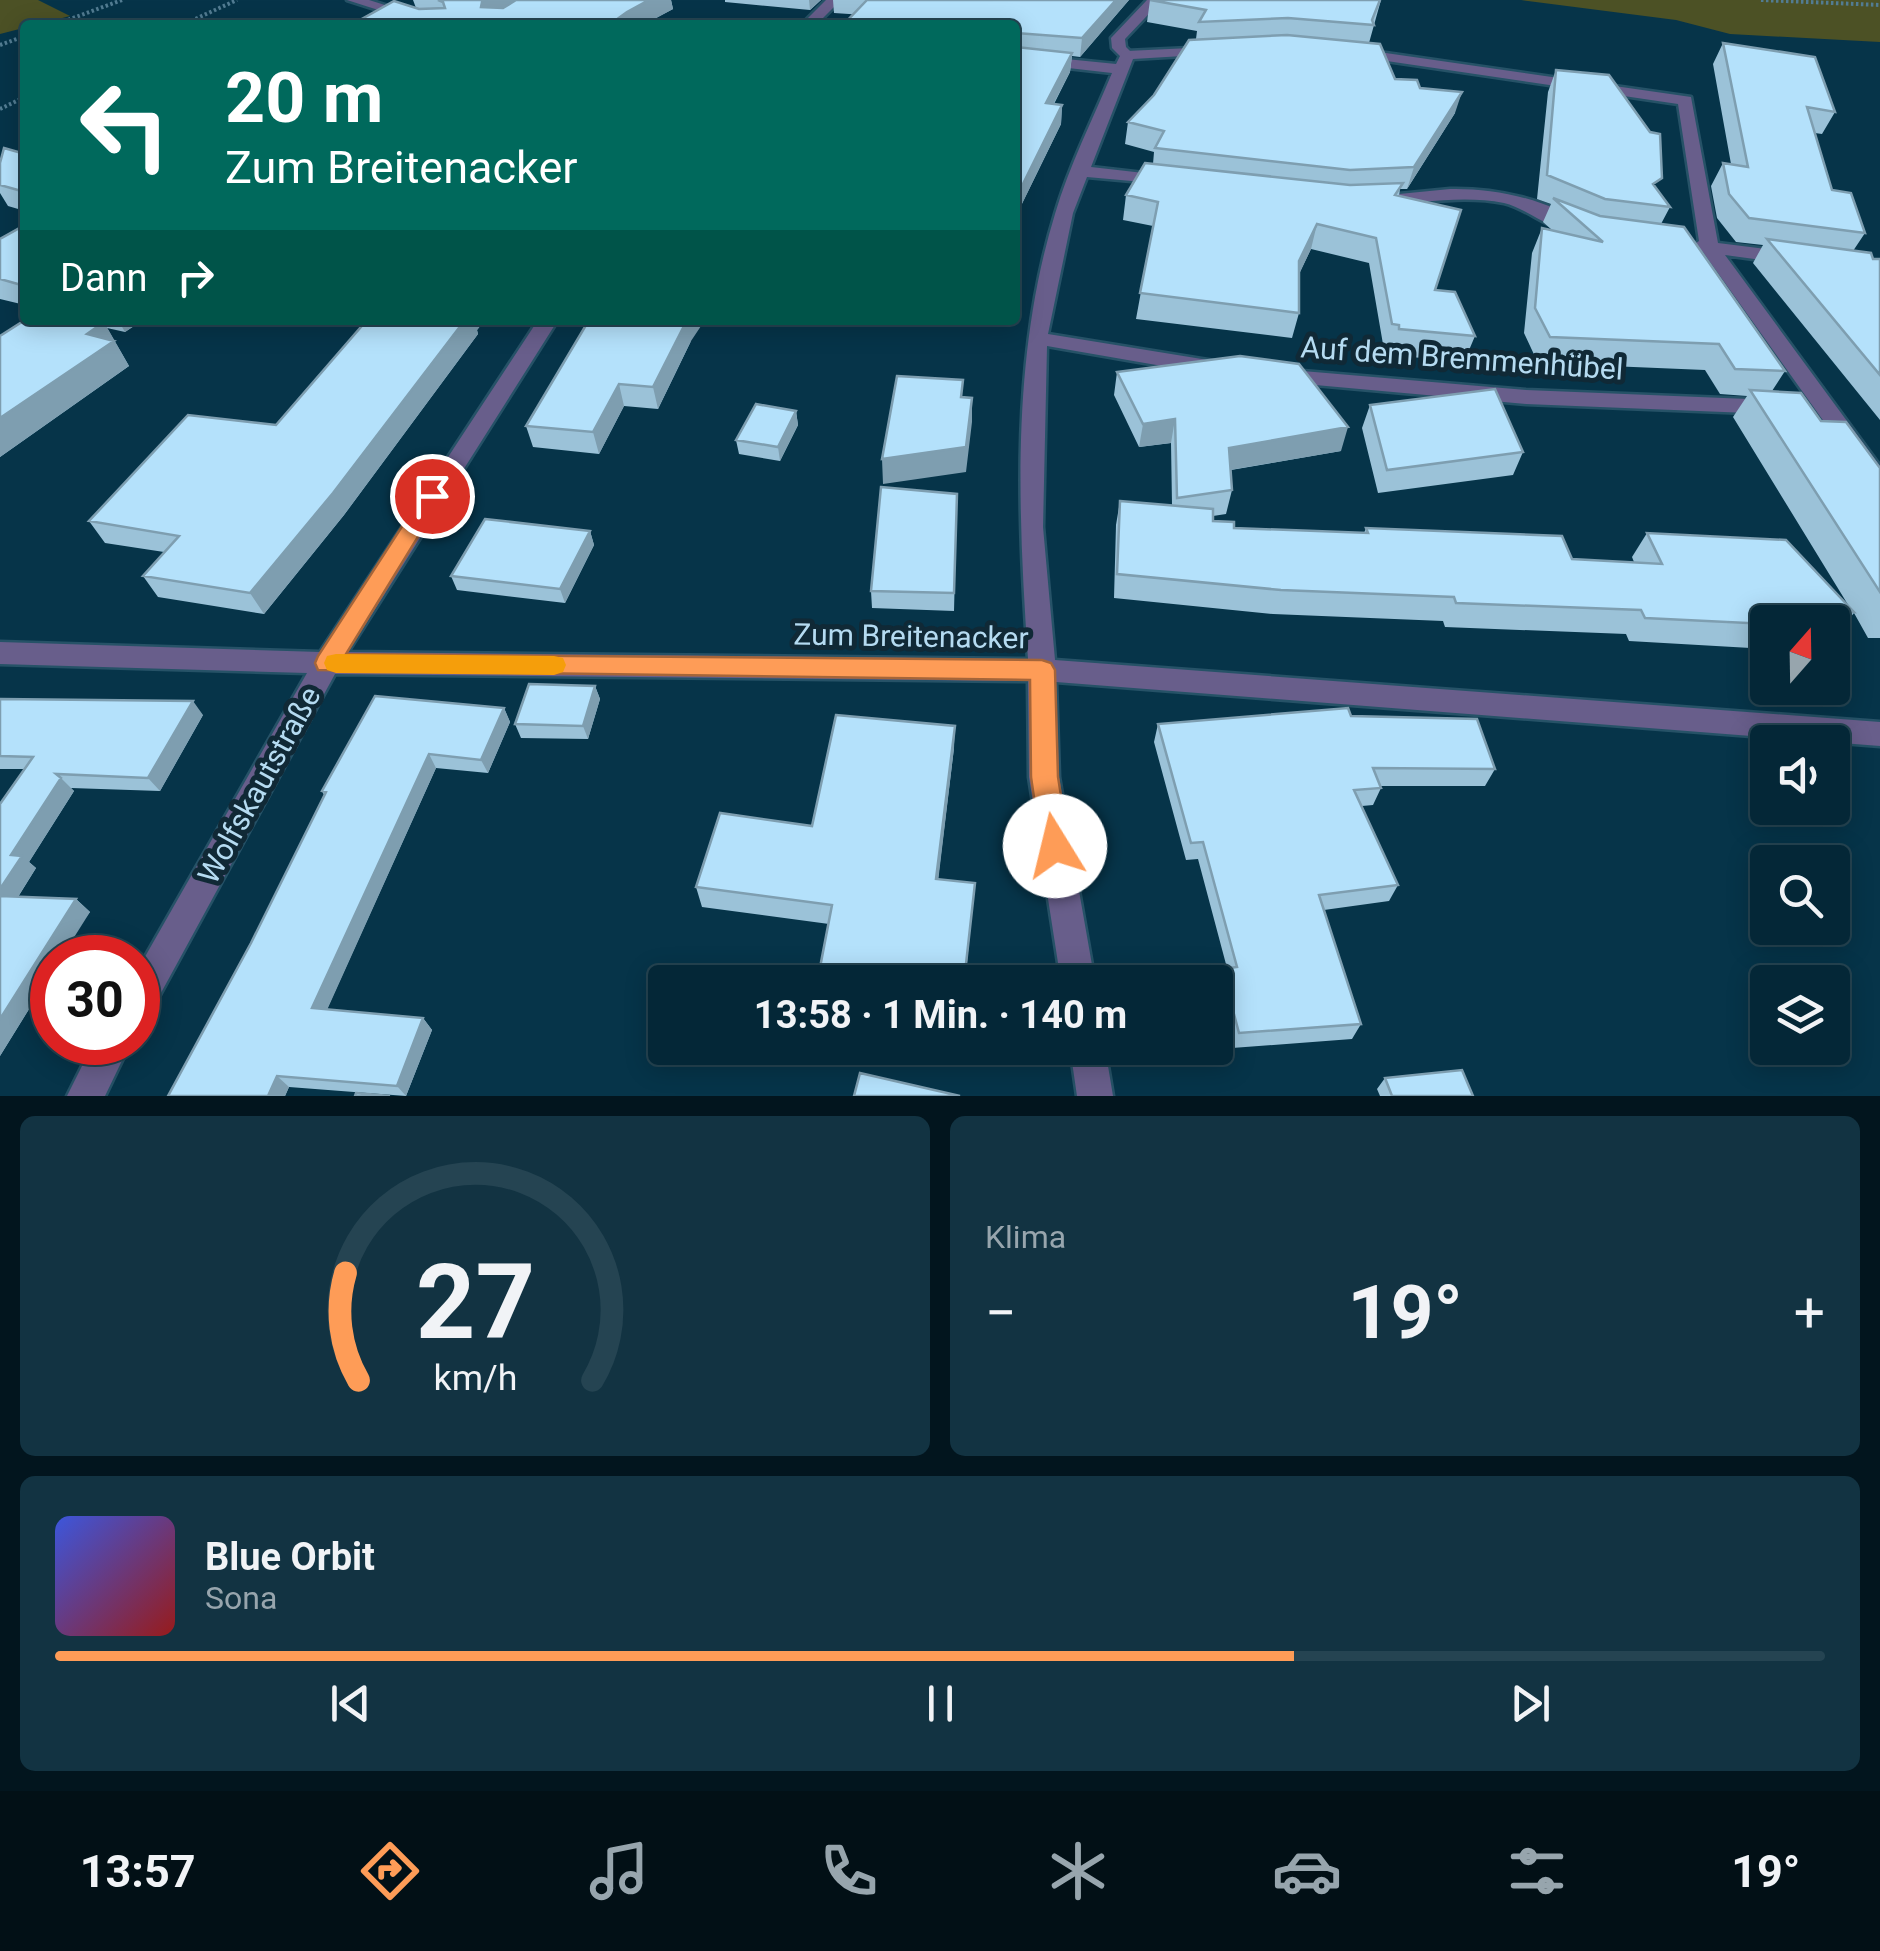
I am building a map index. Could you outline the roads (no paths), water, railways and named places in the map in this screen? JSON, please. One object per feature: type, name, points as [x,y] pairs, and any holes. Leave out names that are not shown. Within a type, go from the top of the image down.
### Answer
[{"type":"street","points":[[354,0],[424,20]]},
{"type":"street","points":[[813,20],[834,0]]},
{"type":"street","points":[[1075,965],[1044,777],[1042,670],[1031,528],[1037,338],[1064,213],[1124,62],[1118,38],[1154,0]]},
{"type":"street","points":[[1020,58],[1124,62],[1231,50]]},
{"type":"street","points":[[1330,50],[1684,100],[1710,248],[1806,409],[1880,483]]},
{"type":"street","points":[[1081,171],[1194,184]]},
{"type":"street","points":[[1358,202],[1478,194],[1520,202],[1590,231]]},
{"type":"street","points":[[1676,243],[1804,260]]},
{"type":"street","name":"Wolfskautstraße","points":[[160,962],[327,663],[545,325]]},
{"type":"street","name":"Auf dem Bremmenhübel","points":[[1037,338],[1240,372],[1506,396],[1692,401],[1806,409]]},
{"type":"street","name":"Zum Breitenacker","points":[[0,653],[327,663],[1042,670],[1880,734]]},
{"type":"street","points":[[85,1096],[102,1065]]},
{"type":"street","points":[[1090,1065],[1095,1096]]}]
